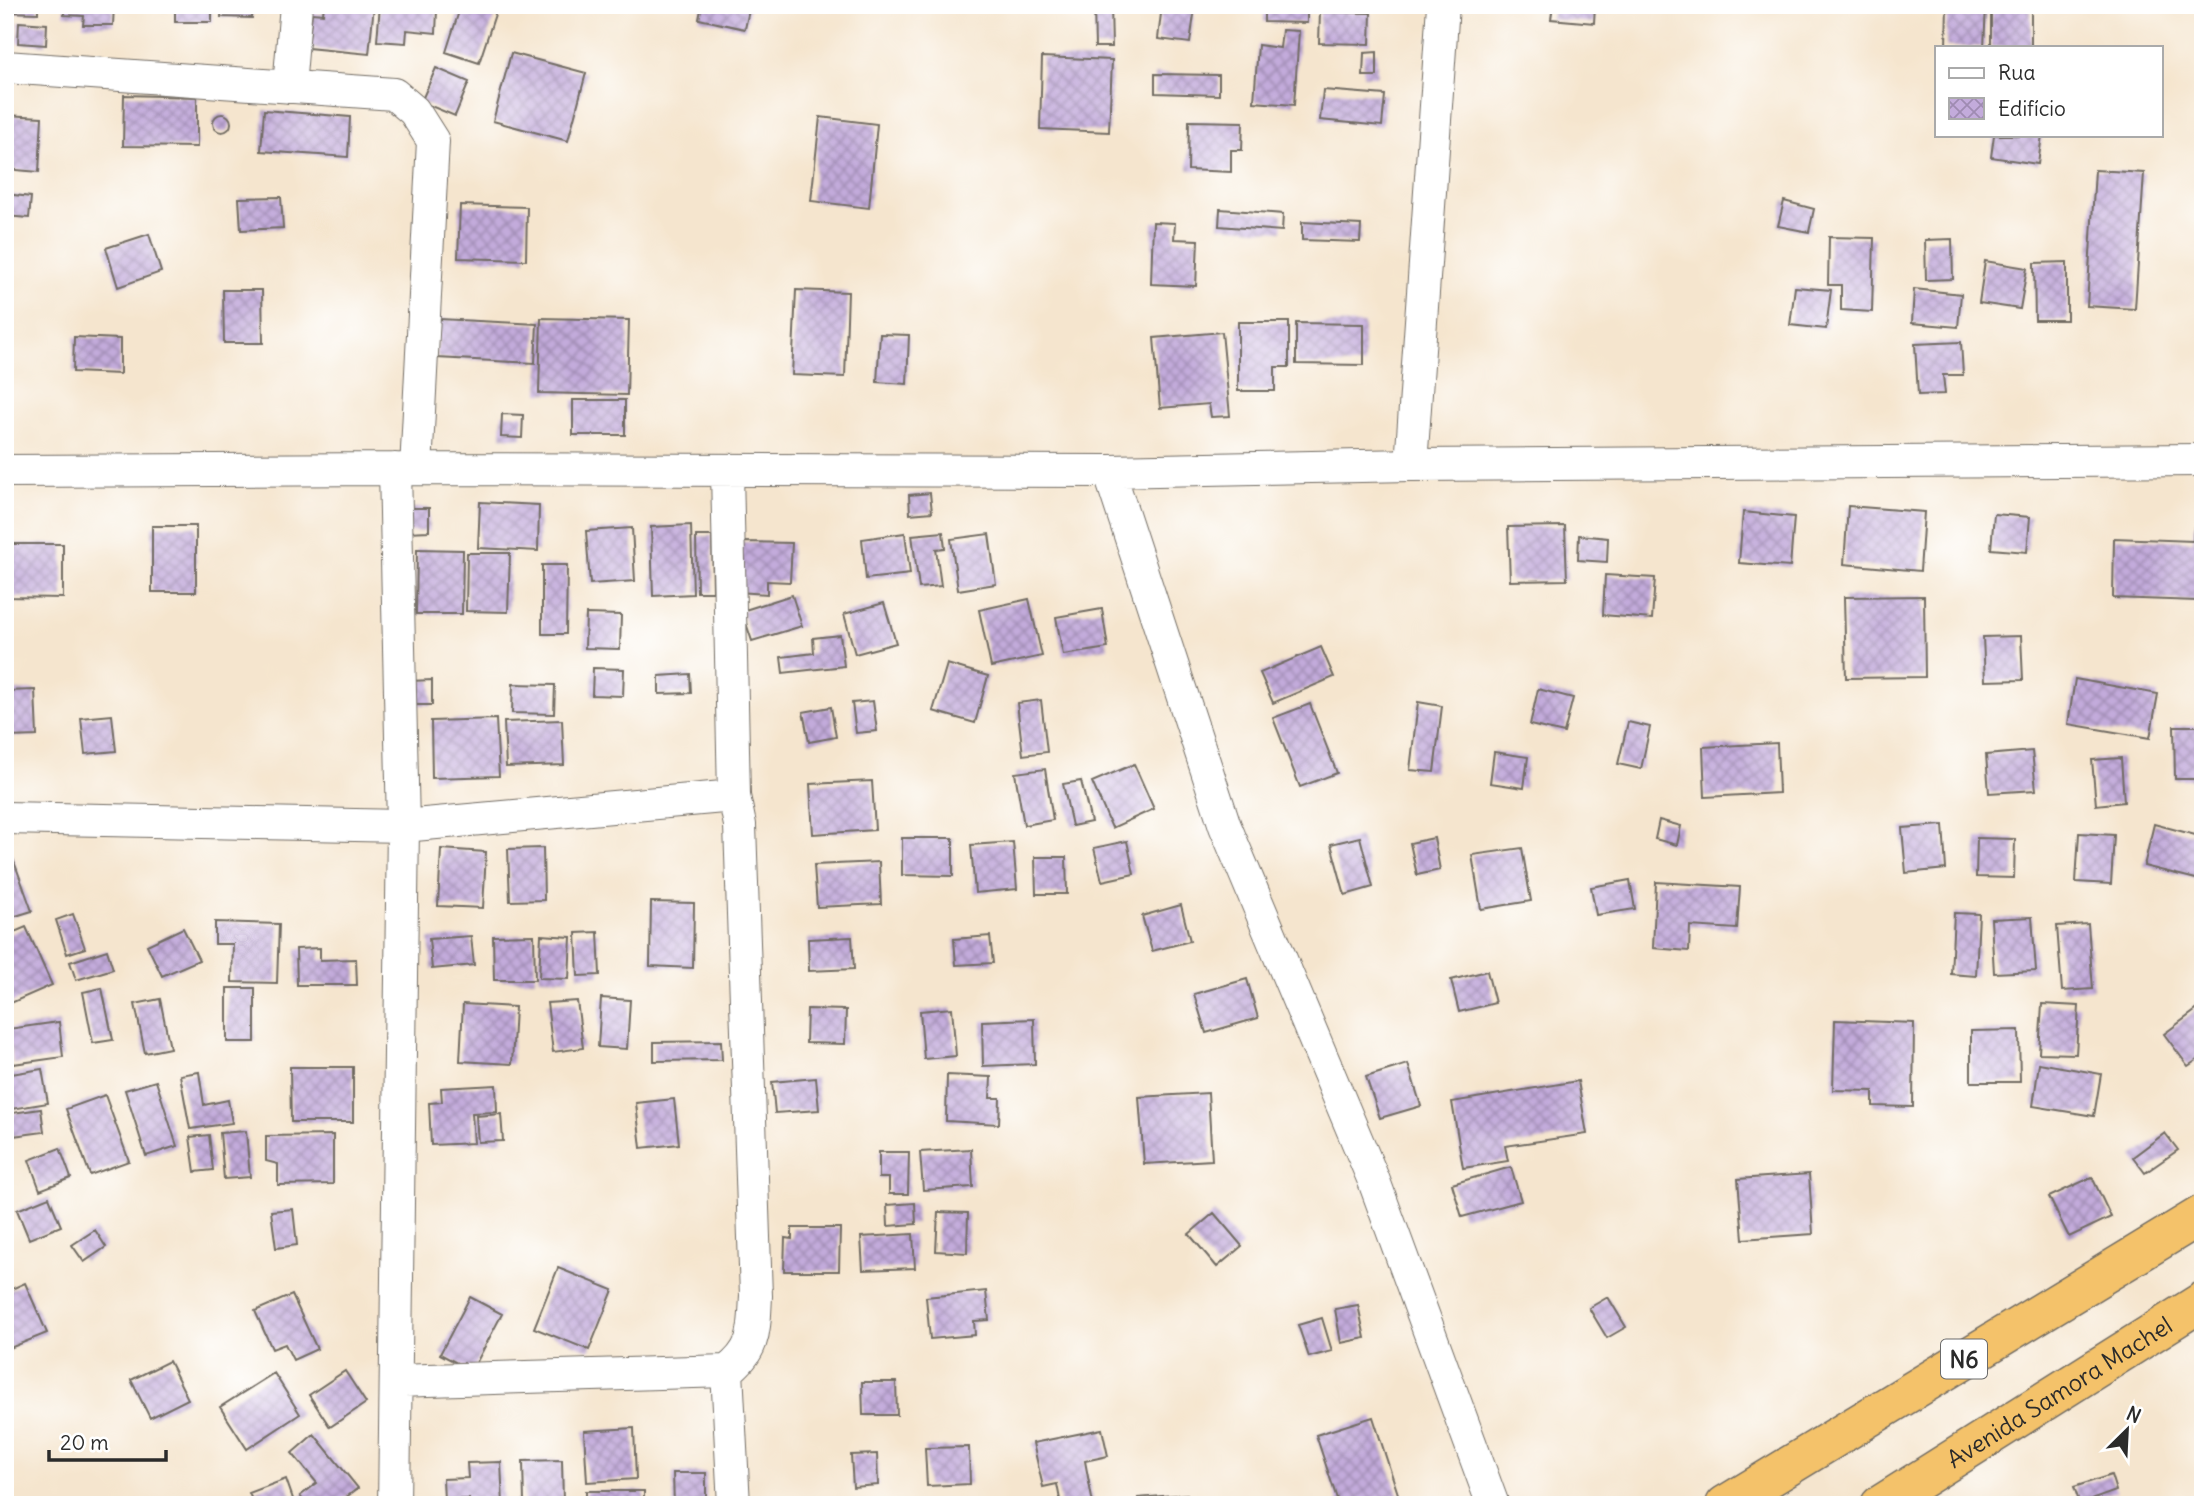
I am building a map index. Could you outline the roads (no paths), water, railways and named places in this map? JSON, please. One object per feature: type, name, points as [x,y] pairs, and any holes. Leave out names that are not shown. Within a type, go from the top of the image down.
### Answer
[{"type":"highway","name":"N6","points":[[1724,1505],[2203,1214]]},
{"type":"highway","name":"Avenida Samora Machel","points":[[1880,1505],[2203,1301]]},
{"type":"street","points":[[289,87],[296,5]]},
{"type":"street","points":[[1411,465],[1443,5]]},
{"type":"street","points":[[5,68],[394,94],[414,111],[433,141],[405,469],[394,1505]]},
{"type":"street","points":[[5,471],[1109,471],[1411,465],[2203,460]]},
{"type":"street","points":[[396,1381],[727,1371],[740,1361],[750,1344],[756,1296],[740,825],[734,796],[727,471]]},
{"type":"street","points":[[1109,471],[1225,826],[1374,1181],[1493,1505]]},
{"type":"street","points":[[5,818],[403,826],[734,796]]},
{"type":"street","points":[[727,1371],[734,1505]]}]
